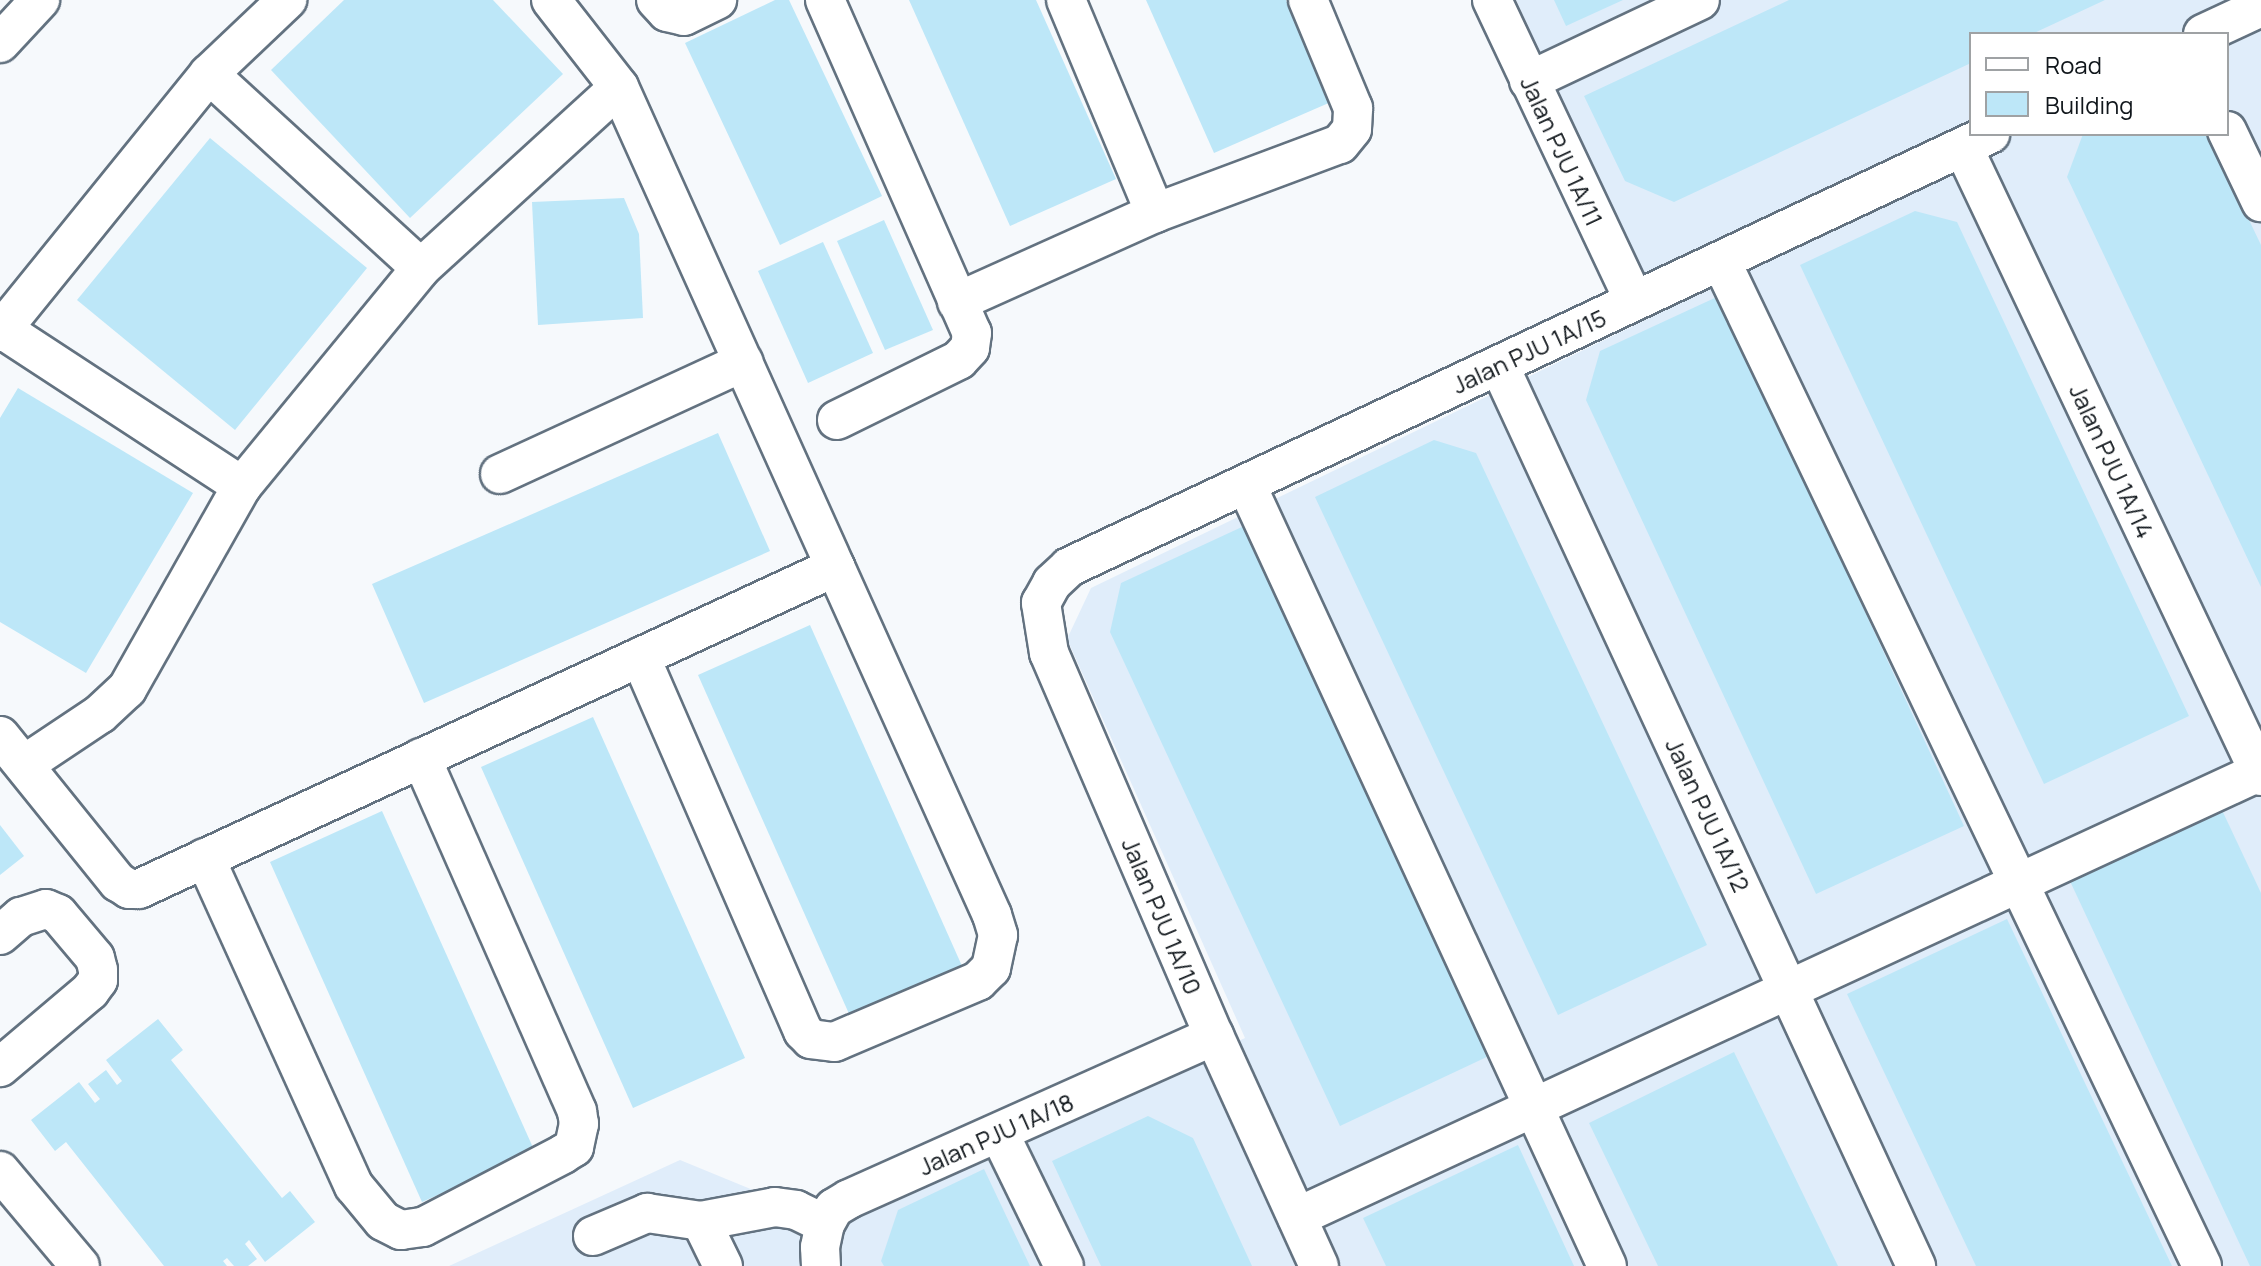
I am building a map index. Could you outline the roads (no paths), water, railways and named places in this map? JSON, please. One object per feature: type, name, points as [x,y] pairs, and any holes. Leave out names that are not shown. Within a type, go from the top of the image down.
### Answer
[{"type":"street","points":[[0,43],[40,0]]},
{"type":"street","points":[[242,486],[1,331],[209,74],[287,0]]},
{"type":"street","points":[[551,0],[619,87],[992,915],[998,935],[991,968],[978,981],[834,1042],[811,1039],[803,1031],[640,657]]},
{"type":"street","points":[[656,0],[667,12],[684,16],[717,0]]},
{"type":"street","points":[[825,0],[972,333],[970,348],[959,360],[837,420]]},
{"type":"street","points":[[1066,0],[1155,213]]},
{"type":"street","points":[[957,302],[1155,213],[1340,144],[1352,129],[1353,108],[1308,0]]},
{"type":"street","name":"Jalan PJU 1A/11","points":[[1492,0],[1634,301]]},
{"type":"street","points":[[1529,81],[1700,0]]},
{"type":"street","points":[[2206,32],[2252,6]]},
{"type":"street","points":[[209,74],[421,268]]},
{"type":"street","points":[[25,764],[100,714],[127,689],[242,486],[421,268],[619,87]]},
{"type":"street","points":[[2229,135],[2261,202]]},
{"type":"street","name":"Jalan PJU 1A/15","points":[[1069,567],[1976,140]]},
{"type":"street","name":"Jalan PJU 1A/14","points":[[1976,140],[2260,773]]},
{"type":"street","points":[[1721,261],[2202,1266]]},
{"type":"street","points":[[500,474],[743,362]]},
{"type":"street","name":"Jalan PJU 1A/12","points":[[1499,365],[1916,1266]]},
{"type":"street","points":[[1246,484],[1607,1266]]},
{"type":"street","points":[[0,736],[118,882],[129,889],[139,889],[835,567]]},
{"type":"street","name":"Jalan PJU 1A/10","points":[[1069,567],[1052,583],[1041,603],[1049,653],[1214,1036],[1319,1266]]},
{"type":"street","points":[[205,858],[354,1186],[383,1221],[401,1230],[423,1227],[574,1147],[579,1124],[421,758]]},
{"type":"street","points":[[1297,1217],[2260,773]]},
{"type":"street","points":[[0,935],[21,917],[46,909],[58,914],[95,958],[98,970],[98,980],[90,991],[0,1067]]},
{"type":"street","name":"Jalan PJU 1A/18","points":[[825,1224],[834,1208],[849,1199],[1214,1036]]},
{"type":"street","points":[[999,1133],[1064,1266]]},
{"type":"street","points":[[0,1171],[80,1266]]},
{"type":"street","points":[[593,1236],[647,1213],[701,1221],[775,1207],[796,1210],[825,1224],[820,1247],[821,1266]]},
{"type":"street","points":[[701,1221],[723,1266]]}]
